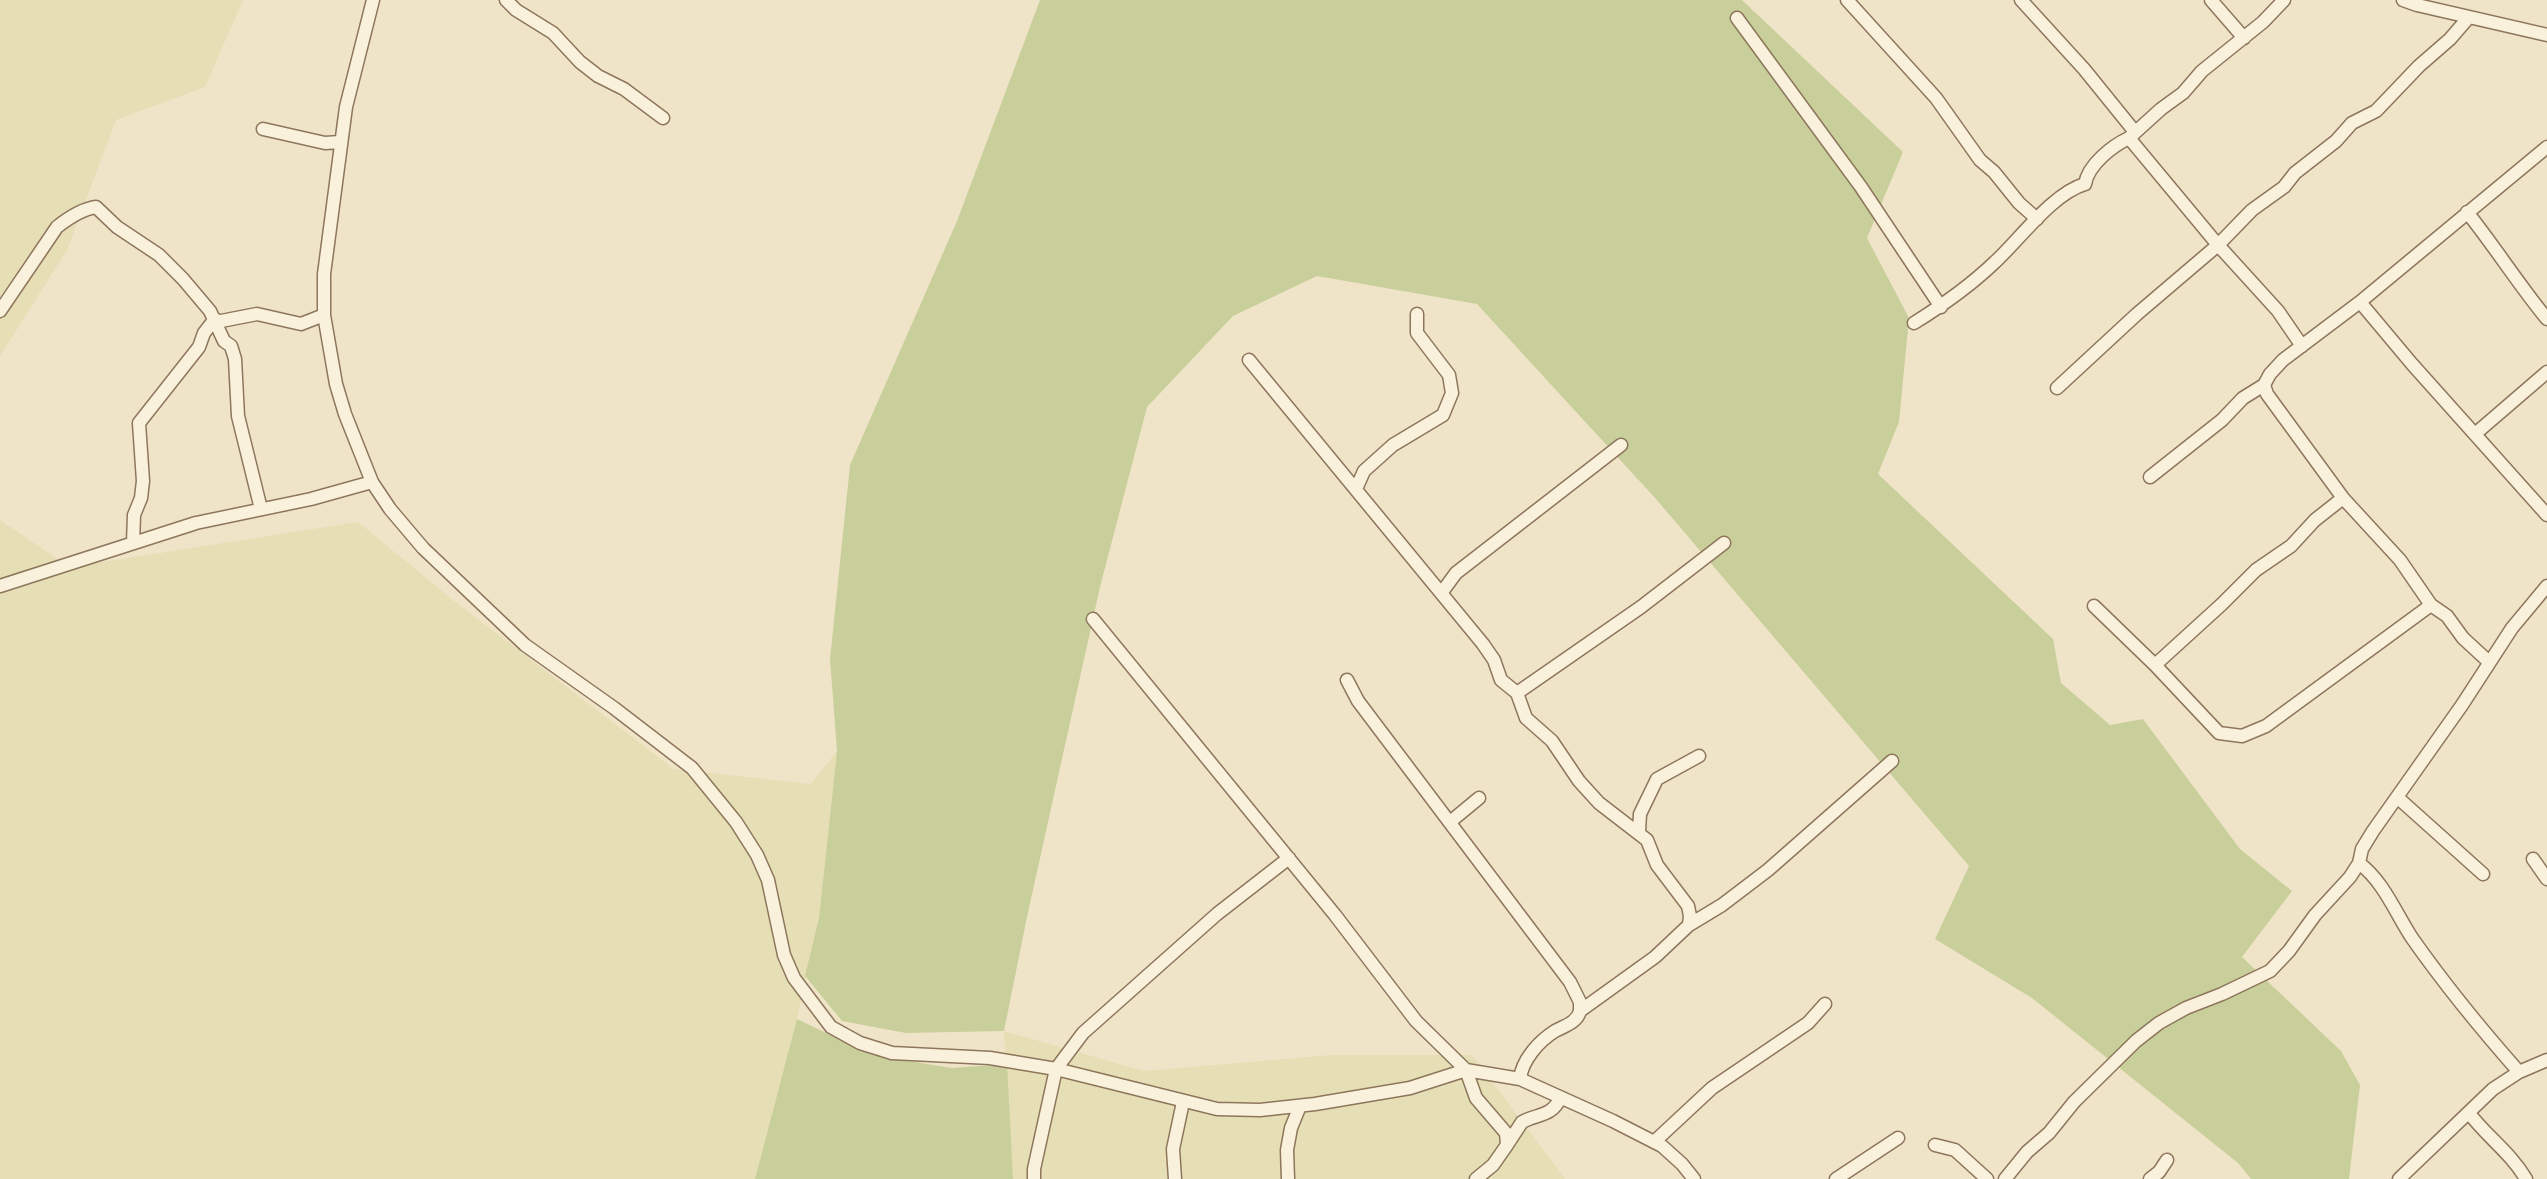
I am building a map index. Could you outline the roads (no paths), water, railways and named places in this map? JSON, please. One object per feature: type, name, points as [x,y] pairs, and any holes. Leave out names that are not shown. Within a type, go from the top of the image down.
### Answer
[{"type":"street","points":[[373,0],[346,107],[324,274],[324,315],[336,384],[345,414],[372,482],[390,509],[423,548],[525,645],[657,740],[692,768],[715,795],[757,855],[764,872],[784,955],[794,978],[831,1027],[860,1043],[892,1053],[990,1058],[1056,1069],[1183,1102],[1227,1109],[1260,1110],[1300,1106],[1410,1088],[1466,1070],[1520,1079],[1654,1142],[1682,1164],[1694,1179]]},
{"type":"street","points":[[506,0],[516,10],[553,33],[580,62],[598,76],[624,89],[663,118]]},
{"type":"street","points":[[1847,0],[1936,98],[1980,160],[1994,172],[2019,203],[2037,219]]},
{"type":"street","points":[[2021,0],[2084,69],[2218,245],[2278,311],[2302,346]]},
{"type":"street","points":[[2211,0],[2244,38]]},
{"type":"street","points":[[1914,323],[1959,295],[2069,190],[2085,184],[2086,174],[2102,157],[2183,93],[2202,71],[2244,38],[2284,0]]},
{"type":"street","points":[[2403,0],[2416,5],[2547,34]]},
{"type":"street","points":[[2057,388],[2137,314],[2218,245],[2252,210],[2284,187],[2295,173],[2336,141],[2352,123],[2376,111],[2419,66],[2450,39],[2469,17]]},
{"type":"street","points":[[1737,18],[1861,188],[1941,307]]},
{"type":"street","points":[[263,129],[325,143],[340,142]]},
{"type":"street","points":[[2150,477],[2222,420],[2243,398],[2264,385],[2270,374],[2302,346],[2360,302],[2547,147]]},
{"type":"street","points":[[0,311],[57,227],[67,219],[96,207],[117,227],[159,255],[183,279],[215,320],[224,340],[231,346],[235,359],[238,417],[261,509]]},
{"type":"street","points":[[2467,213],[2547,320]]},
{"type":"street","points":[[2360,302],[2412,364],[2547,515]]},
{"type":"street","points":[[133,543],[134,516],[141,498],[143,481],[139,423],[200,347],[204,333],[215,320],[257,314],[301,324],[324,315]]},
{"type":"street","points":[[1356,489],[1364,471],[1393,445],[1443,415],[1452,393],[1449,375],[1417,333],[1418,314]]},
{"type":"street","points":[[1249,360],[1489,652],[1501,680],[1517,693],[1526,718],[1552,741],[1579,781],[1613,815],[1639,832],[1653,850],[1657,865],[1688,906],[1689,925]]},
{"type":"street","points":[[2475,434],[2547,372]]},
{"type":"street","points":[[2264,385],[2267,394],[2343,498],[2400,560],[2431,605],[2446,616],[2463,638],[2489,662]]},
{"type":"street","points":[[1442,592],[1456,573],[1621,445]]},
{"type":"street","points":[[0,586],[196,523],[311,499],[372,482]]},
{"type":"street","points":[[2155,665],[2256,570],[2291,546],[2315,520],[2343,498]]},
{"type":"street","points":[[1517,693],[1641,607],[1724,543]]},
{"type":"street","points":[[2005,1179],[2027,1152],[2049,1133],[2074,1102],[2136,1041],[2158,1023],[2186,1008],[2270,971],[2289,951],[2315,915],[2360,863],[2362,849],[2397,797],[2462,705],[2512,628],[2547,586]]},
{"type":"street","points":[[2094,606],[2155,665],[2219,733],[2242,736],[2266,726],[2431,605]]},
{"type":"street","points":[[1093,619],[1202,755],[1289,858],[1416,1021],[1466,1070],[1476,1098],[1506,1133],[1507,1145]]},
{"type":"street","points":[[1347,680],[1358,701],[1576,990],[1580,1002],[1579,1016],[1546,1038],[1524,1063],[1520,1079]]},
{"type":"street","points":[[1639,832],[1640,814],[1657,779],[1699,756]]},
{"type":"street","points":[[1580,1011],[1655,957],[1689,925],[1722,906],[1799,845],[1825,818],[1892,761]]},
{"type":"street","points":[[2397,797],[2483,874]]},
{"type":"street","points":[[1450,822],[1479,798]]},
{"type":"street","points":[[1034,1179],[1034,1169],[1056,1069],[1083,1033],[1217,914],[1289,858]]},
{"type":"street","points":[[2533,859],[2547,879]]},
{"type":"street","points":[[2360,863],[2373,874],[2411,936],[2474,1020],[2519,1072]]},
{"type":"street","points":[[1654,1142],[1712,1088],[1808,1023],[1825,1004]]},
{"type":"street","points":[[2398,1179],[2493,1089],[2519,1072],[2547,1060]]},
{"type":"street","points":[[1476,1179],[1494,1165],[1522,1122],[1541,1117],[1557,1104],[1560,1098]]},
{"type":"street","points":[[1175,1179],[1173,1149],[1183,1102]]},
{"type":"street","points":[[1288,1179],[1287,1150],[1300,1106]]},
{"type":"street","points":[[2469,1113],[2484,1133],[2516,1162],[2526,1179]]},
{"type":"street","points":[[1836,1179],[1898,1138]]},
{"type":"street","points":[[1935,1145],[1955,1150],[1987,1179]]},
{"type":"street","points":[[2150,1179],[2159,1172],[2167,1160]]}]
